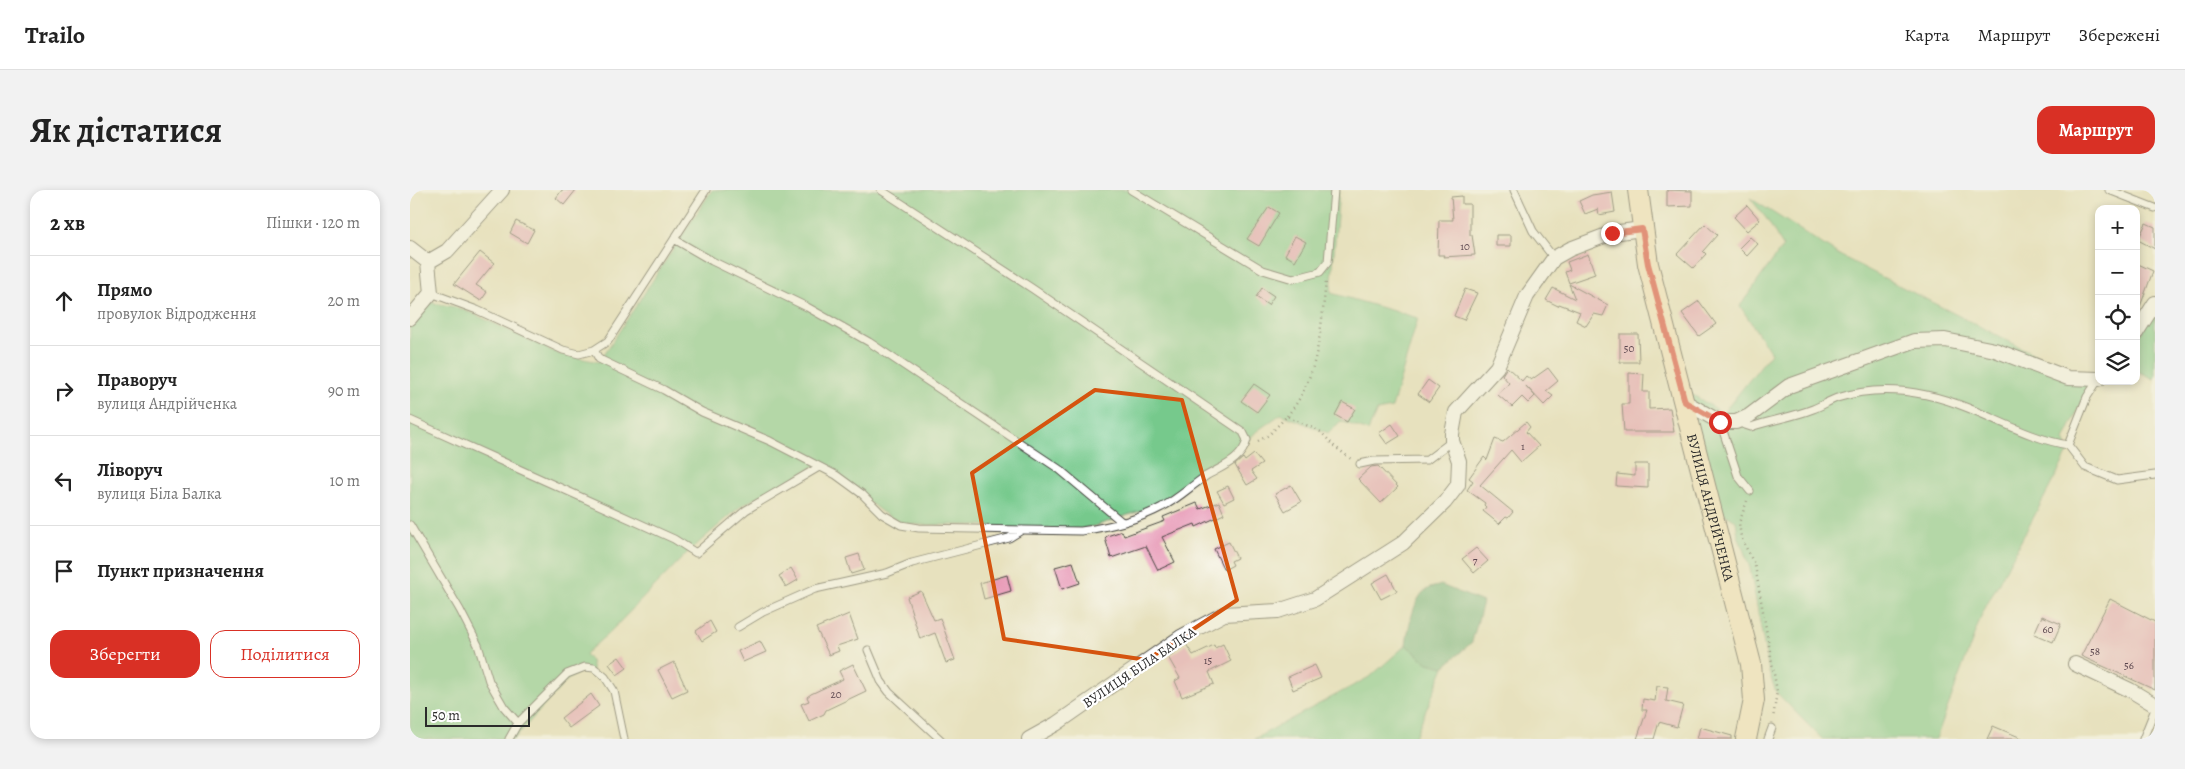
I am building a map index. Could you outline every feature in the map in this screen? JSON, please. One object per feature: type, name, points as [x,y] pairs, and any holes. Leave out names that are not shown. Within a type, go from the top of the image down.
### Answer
[{"type":"street","points":[[428,262],[446,251],[502,190]]},
{"type":"street","name":"ВУЛИЦЯ АНДРІЙЧЕНКА","points":[[1638,190],[1648,264],[1685,402],[1750,664],[1754,700],[1746,739]]},
{"type":"street","name":"ВУЛИЦЯ БІЛА БАЛКА","points":[[1030,739],[1056,724],[1181,637],[1224,614],[1278,611],[1315,600],[1403,544],[1445,502],[1458,485],[1459,461],[1452,441],[1452,426],[1456,412],[1498,367],[1528,296],[1554,258],[1570,249],[1612,233],[1642,229]]},
{"type":"street","points":[[410,248],[428,262],[431,294],[410,318]]},
{"type":"street","points":[[2140,327],[2155,303]]},
{"type":"street","points":[[1685,402],[1720,422],[1736,422],[1749,416],[1789,386],[1829,370],[1914,341],[1945,340],[1996,350],[2068,378],[2095,380]]},
{"type":"street","points":[[2075,664],[2130,690],[2155,705]]},
{"type":"lane","points":[[431,294],[477,310],[563,350],[579,354],[594,350],[608,341],[706,190]]},
{"type":"lane","points":[[594,350],[599,359],[664,390],[702,412],[770,442],[836,475],[862,494],[882,514],[901,525],[919,528],[1081,531],[1122,522],[1162,508],[1205,477],[1239,457],[1248,440],[1244,432],[1033,289],[880,190]]},
{"type":"lane","points":[[1131,190],[1263,270],[1293,279],[1320,272],[1328,262],[1334,190]]},
{"type":"lane","points":[[1514,190],[1533,230],[1554,258]]},
{"type":"lane","points":[[2109,190],[2155,208]]},
{"type":"lane","points":[[674,239],[712,261],[807,307],[869,342],[1060,469],[1122,522]]},
{"type":"lane","points":[[2068,445],[2087,397],[2095,385]]},
{"type":"lane","points":[[1736,422],[1751,427],[1813,409],[1838,398],[1885,390],[1916,392],[1966,407],[2046,441],[2068,445],[2085,467],[2117,480],[2155,475]]},
{"type":"lane","points":[[410,420],[674,539],[696,553],[746,510],[819,467]]},
{"type":"lane","points":[[1720,422],[1738,476],[1750,491]]},
{"type":"lane","points":[[1360,464],[1374,461],[1427,460],[1452,441]]},
{"type":"lane","points":[[410,525],[460,610],[478,646],[493,688],[504,707],[518,723]]},
{"type":"lane","points":[[738,627],[763,612],[815,590],[888,573],[912,563],[1009,538],[1023,530]]},
{"type":"lane","points":[[868,650],[880,681],[889,692],[940,739]]},
{"type":"lane","points":[[509,739],[518,723],[567,674],[585,667],[594,668],[605,677],[614,691],[624,739]]},
{"type":"lane","points":[[2143,739],[2155,709]]},
{"type":"lane","points":[[1768,739],[1772,728]]},
{"type":"path","points":[[1245,448],[1269,435],[1299,403],[1310,378],[1322,323],[1328,262]]},
{"type":"path","points":[[1287,416],[1321,432],[1334,446],[1360,464]]},
{"type":"path","points":[[1750,491],[1739,523],[1742,537],[1755,566],[1777,691],[1772,728]]},
{"type":"highlighted area","points":[[1095,390],[1182,400],[1237,600],[1147,660],[1004,639],[972,473]]},
{"type":"green space","points":[[712,190],[1339,190],[1331,293],[1418,318],[1392,408],[1377,411],[1368,431],[1341,421],[1328,433],[1281,414],[1257,431],[1240,449],[1155,506],[1095,526],[1081,529],[1017,529],[979,525],[919,525],[900,522],[882,512],[819,464],[741,506],[687,553],[610,632],[585,654],[591,661],[593,671],[579,672],[567,680],[514,739],[410,739],[410,327],[429,302],[455,307],[474,314],[559,354],[599,362]]},
{"type":"green space","points":[[1750,198],[1841,256],[2091,383],[2064,440],[2069,451],[1982,614],[1936,739],[1822,739],[1776,692],[1769,672],[1750,568],[1738,535],[1736,521],[1721,512],[1688,392],[1723,413],[1771,353],[1740,306],[1783,246],[1766,218]]},
{"type":"green space","points":[[2155,310],[2154,379],[2140,372],[2140,335]]},
{"type":"green space","points":[[1441,585],[1483,602],[1472,642],[1444,667],[1428,663],[1406,645],[1414,607],[1421,594],[1429,588]]},
{"type":"green space","points":[[1406,645],[1428,663],[1444,667],[1414,739],[1254,739],[1371,676]]},
{"type":"building","points":[[562,190],[576,190],[564,205],[556,198]]},
{"type":"building","points":[[1667,190],[1692,191],[1692,206],[1667,207]]},
{"type":"building","points":[[1612,192],[1615,212],[1599,215],[1598,209],[1585,214],[1579,201],[1592,195]]},
{"type":"building","points":[[1462,196],[1462,204],[1470,204],[1470,235],[1472,235],[1475,255],[1443,257],[1444,255],[1438,255],[1439,220],[1453,220],[1451,197]]},
{"type":"building","points":[[1747,205],[1760,220],[1747,231],[1734,217]]},
{"type":"building","points":[[1269,207],[1279,213],[1259,246],[1247,239]]},
{"type":"building","points":[[516,221],[534,230],[527,243],[510,233]]},
{"type":"building","points":[[2146,223],[2155,227],[2155,249],[2140,241],[2140,236]]},
{"type":"building","points":[[1705,224],[1717,235],[1703,251],[1706,254],[1693,268],[1677,254]]},
{"type":"building","points":[[1496,235],[1511,235],[1511,246],[1496,246]]},
{"type":"building","points":[[1295,236],[1306,242],[1295,261],[1285,255]]},
{"type":"building","points":[[1750,237],[1758,244],[1747,256],[1739,248]]},
{"type":"building","points":[[480,252],[494,263],[476,285],[487,292],[481,301],[454,284]]},
{"type":"building","points":[[1588,254],[1595,274],[1569,283],[1565,272],[1570,270],[1567,262]]},
{"type":"building","points":[[2140,265],[2153,271],[2140,307]]},
{"type":"building","points":[[1569,284],[1608,305],[1603,316],[1594,314],[1586,326],[1576,321],[1580,312],[1559,304],[1558,306],[1546,300],[1553,288],[1575,299]]},
{"type":"building","points":[[1262,288],[1274,296],[1268,305],[1256,297]]},
{"type":"building","points":[[1465,289],[1477,293],[1464,320],[1454,316]]},
{"type":"building","points":[[1699,301],[1716,324],[1699,336],[1682,313]]},
{"type":"building","points":[[1620,334],[1638,334],[1639,362],[1620,362]]},
{"type":"building","points":[[1507,367],[1522,381],[1526,376],[1531,380],[1548,368],[1558,381],[1546,391],[1553,396],[1544,405],[1525,385],[1535,396],[1528,403],[1522,397],[1512,407],[1498,395],[1509,383],[1502,375]]},
{"type":"building","points":[[1629,373],[1644,374],[1643,392],[1649,392],[1649,409],[1670,408],[1674,432],[1624,432],[1622,404],[1629,404]]},
{"type":"building","points":[[1428,380],[1439,388],[1429,402],[1418,394]]},
{"type":"building","points":[[1254,384],[1270,395],[1257,412],[1241,401]]},
{"type":"building","points":[[1342,402],[1355,409],[1347,422],[1335,415]]},
{"type":"building","points":[[1526,422],[1530,427],[1526,432],[1539,446],[1521,462],[1511,450],[1480,485],[1513,512],[1499,524],[1483,511],[1486,507],[1485,503],[1467,490],[1473,481],[1469,478],[1484,457],[1487,460],[1495,439],[1503,442]]},
{"type":"building","points":[[1392,424],[1400,436],[1387,444],[1379,433]]},
{"type":"building","points":[[1254,454],[1262,464],[1251,471],[1257,479],[1247,485],[1235,465],[1243,458],[1245,461]]},
{"type":"building","points":[[1635,464],[1648,464],[1648,488],[1616,486],[1617,474],[1635,476]]},
{"type":"building","points":[[1378,466],[1398,487],[1381,503],[1358,479],[1371,467]]},
{"type":"building","points":[[1291,485],[1301,502],[1285,511],[1275,494]]},
{"type":"building","points":[[1228,486],[1234,498],[1224,503],[1217,491]]},
{"type":"building","points":[[1219,502],[1224,514],[1196,527],[1195,524],[1162,537],[1175,562],[1158,570],[1146,546],[1111,558],[1105,538],[1107,536],[1122,531],[1124,536],[1165,521],[1163,517],[1197,503],[1200,509]]},
{"type":"building","points":[[1229,542],[1237,558],[1231,561],[1233,565],[1224,570],[1214,549]]},
{"type":"building","points":[[1476,548],[1488,561],[1474,573],[1462,559]]},
{"type":"building","points":[[859,554],[864,570],[851,574],[846,558]]},
{"type":"building","points":[[1073,562],[1080,583],[1062,589],[1055,567]]},
{"type":"building","points":[[791,568],[798,580],[786,587],[779,576]]},
{"type":"building","points":[[1388,574],[1397,591],[1381,599],[1372,583]]},
{"type":"building","points":[[1007,575],[1011,591],[984,599],[980,583]]},
{"type":"building","points":[[921,591],[934,620],[940,618],[955,660],[946,663],[935,633],[920,639],[907,597]]},
{"type":"building","points":[[2110,599],[2155,622],[2155,690],[2081,656]]},
{"type":"building","points":[[849,614],[858,639],[837,646],[839,651],[829,655],[816,628]]},
{"type":"building","points":[[2042,616],[2061,624],[2053,642],[2034,634]]},
{"type":"building","points":[[710,621],[716,632],[702,641],[696,631]]},
{"type":"building","points":[[760,641],[766,652],[743,662],[738,651]]},
{"type":"building","points":[[1186,644],[1193,655],[1214,645],[1215,648],[1223,644],[1231,661],[1209,672],[1214,684],[1182,697],[1175,681],[1180,678],[1168,657]]},
{"type":"building","points":[[619,657],[627,668],[617,675],[609,664]]},
{"type":"building","points":[[674,662],[687,690],[672,697],[658,670]]},
{"type":"building","points":[[853,664],[866,691],[826,710],[824,714],[809,721],[801,704],[809,701],[807,697],[811,694],[843,679],[839,671]]},
{"type":"building","points":[[1315,665],[1321,678],[1293,690],[1288,677]]},
{"type":"building","points":[[1657,686],[1668,687],[1666,701],[1683,705],[1677,727],[1659,722],[1654,739],[1637,739],[1647,710],[1642,710],[1643,699],[1655,701]]},
{"type":"building","points":[[591,694],[599,706],[569,728],[561,718]]},
{"type":"building","points":[[1993,726],[2024,739],[1987,739]]},
{"type":"building","points":[[1700,727],[1732,736],[1732,739],[1697,739]]},
{"type":"route","points":[[1612,233],[1642,229],[1648,264],[1685,402],[1720,422]]}]
